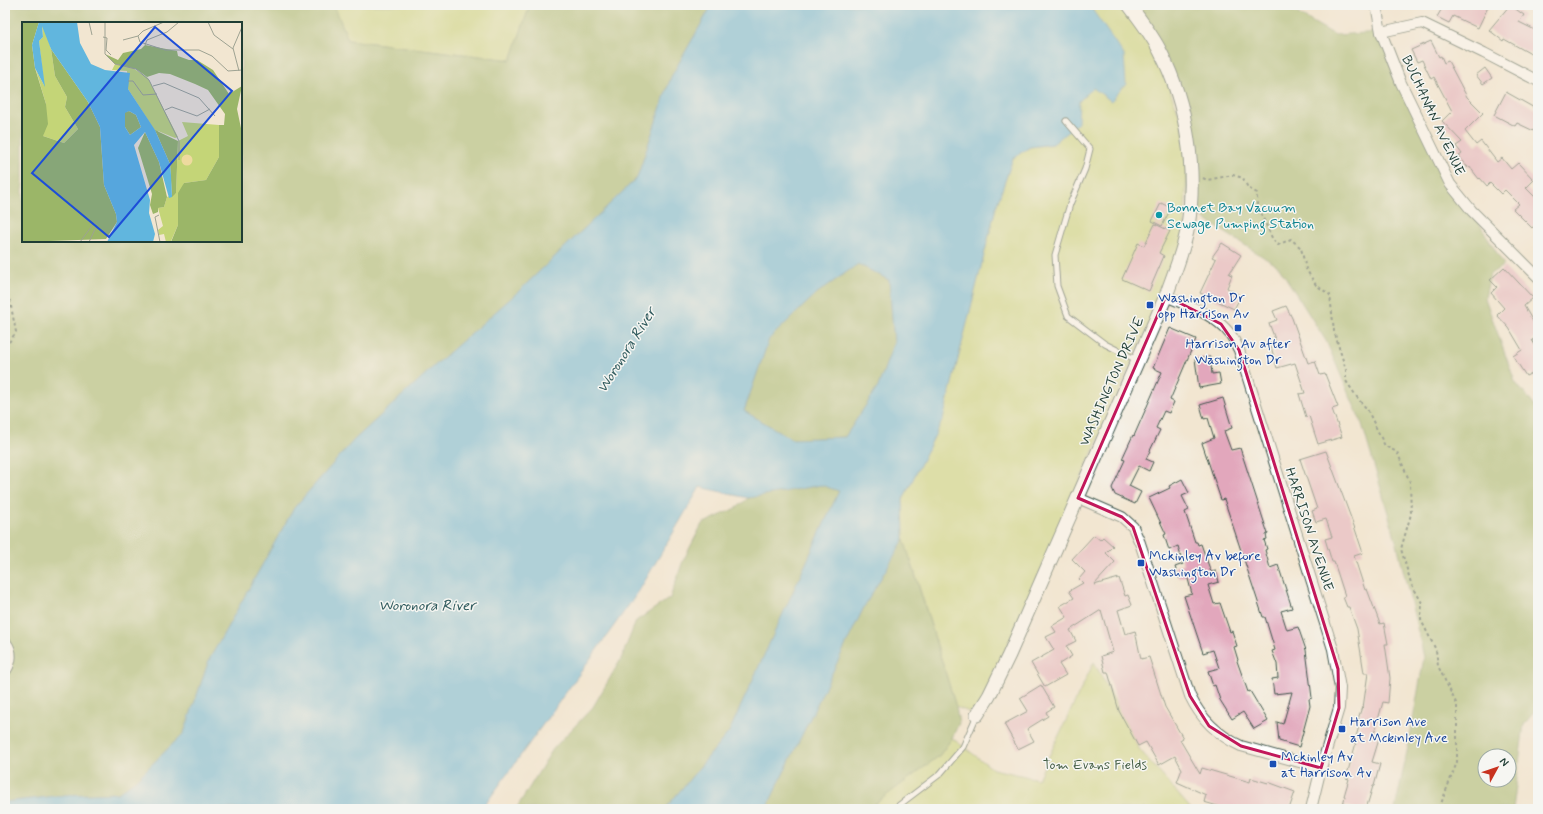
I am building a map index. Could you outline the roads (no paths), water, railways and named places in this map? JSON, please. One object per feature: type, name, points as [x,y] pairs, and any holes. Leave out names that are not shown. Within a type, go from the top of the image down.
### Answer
[{"type":"street","name":"WASHINGTON DRIVE","points":[[977,715],[989,696],[1009,655],[1166,296],[1184,244],[1188,227],[1191,169],[1188,137],[1181,106],[1173,81],[1161,53],[1146,28],[1129,5]]},
{"type":"street","name":"BUCHANAN AVENUE","points":[[1376,5],[1381,32],[1401,83],[1450,184],[1472,211],[1538,276]]},
{"type":"street","points":[[1381,32],[1422,23],[1484,52],[1538,81]]},
{"type":"street","name":"HARRISON AVENUE","points":[[1166,296],[1209,316],[1221,324],[1231,335],[1239,350],[1331,641],[1338,669],[1340,688],[1339,708],[1321,768],[1311,809]]},
{"type":"street","points":[[1078,498],[1122,518],[1132,527],[1140,543],[1190,696],[1201,716],[1209,726],[1229,741],[1241,746],[1321,768]]},
{"type":"street","points":[[5,644],[8,649],[9,659],[5,669]]},
{"type":"lane","points":[[1066,121],[1090,149],[1085,170],[1070,204],[1055,255],[1057,286],[1068,316],[1105,344],[1137,360]]},
{"type":"lane","points":[[894,809],[940,774],[963,747],[977,715]]},
{"type":"water","name":"Woronora River","points":[[712,5],[1089,5],[1124,55],[1126,84],[1111,101],[1093,88],[1079,101],[1078,123],[1053,144],[1030,147],[1013,158],[996,207],[943,419],[903,499],[904,539],[865,605],[766,809],[665,809],[729,732],[839,491],[821,485],[748,498],[700,487],[639,591],[482,809],[5,809],[5,802],[65,795],[118,793],[136,780],[184,733],[209,660],[294,508],[354,440],[519,291],[637,178],[671,77]],"holes":[[[858,264],[889,280],[894,342],[878,387],[845,437],[792,439],[744,411],[769,339],[817,293]]]},
{"type":"place","name":"Bonnet Bay Vacuum Sewage Pumping Station","points":[[1159,215]]},
{"type":"place","name":"Washington Dr opp Harrison Av","points":[[1150,305]]},
{"type":"place","name":"Harrison Av after Washington Dr","points":[[1238,328]]},
{"type":"place","name":"Mckinley Av before Washington Dr","points":[[1141,563]]},
{"type":"place","name":"Harrison Ave at Mckinley Ave","points":[[1342,729]]},
{"type":"place","name":"Mckinley Av at Harrison Av","points":[[1273,764]]},
{"type":"park label","name":"Tom Evans Fields","points":[[1095,764]]}]
